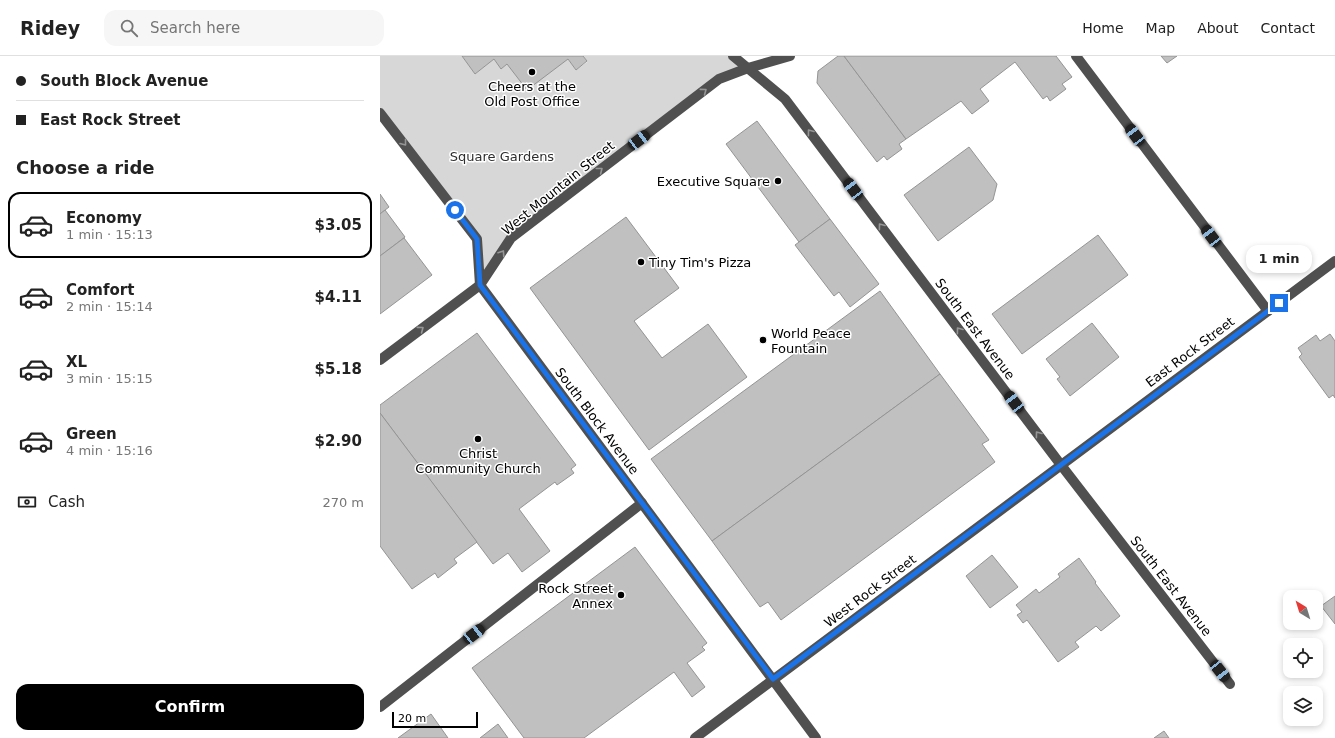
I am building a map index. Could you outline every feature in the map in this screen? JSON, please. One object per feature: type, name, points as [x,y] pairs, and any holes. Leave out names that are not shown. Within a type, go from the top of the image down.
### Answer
[{"type":"street","name":"South East Avenue","points":[[733,56],[785,99],[1061,465],[1230,684]]},
{"type":"street","name":"West Mountain Street","points":[[380,360],[480,285],[511,238],[719,79],[748,68],[790,56]]},
{"type":"street","points":[[1076,56],[1268,311]]},
{"type":"street","points":[[380,112],[477,239],[480,285]]},
{"type":"street","name":"East Rock Street","points":[[1061,465],[1335,261]]},
{"type":"street","name":"South Block Avenue","points":[[480,285],[816,738]]},
{"type":"street","name":"West Rock Street","points":[[695,738],[1061,465]]},
{"type":"street","points":[[380,707],[642,504]]},
{"type":"green space","name":"Square Gardens","points":[[380,56],[462,56],[475,74],[494,59],[501,68],[507,64],[568,59],[576,70],[587,62],[583,56],[733,56],[748,68],[719,79],[511,238],[480,285],[477,239],[380,113]]},
{"type":"building","name":"Cheers at the Old Post Office","points":[[462,56],[583,56],[587,61],[576,70],[568,59],[527,90],[507,64],[501,69],[494,59],[475,74]]},
{"type":"building","points":[[838,56],[844,56],[906,139],[899,144],[902,149],[887,160],[884,156],[877,162],[817,83],[818,71]]},
{"type":"building","points":[[844,56],[1056,56],[1072,77],[1062,84],[1066,89],[1050,101],[1047,96],[1043,99],[1015,62],[980,89],[989,101],[972,114],[961,101],[906,139]]},
{"type":"building","points":[[1161,56],[1177,56],[1167,63]]},
{"type":"building","name":"Executive Square","points":[[757,121],[830,219],[799,242],[726,144]]},
{"type":"building","points":[[969,147],[997,184],[993,200],[938,241],[904,195]]},
{"type":"building","points":[[380,194],[389,207],[380,214]]},
{"type":"building","points":[[385,210],[405,237],[380,256],[380,214]]},
{"type":"building","points":[[626,217],[679,288],[634,321],[662,358],[708,324],[747,377],[649,450],[530,288]]},
{"type":"building","points":[[830,219],[879,284],[850,307],[839,292],[834,296],[795,245]]},
{"type":"building","points":[[1098,235],[1128,275],[1022,354],[992,314]]},
{"type":"building","points":[[404,238],[432,275],[380,314],[380,256]]},
{"type":"building","points":[[880,291],[940,374],[712,541],[651,459]]},
{"type":"building","points":[[1092,323],[1119,357],[1070,396],[1057,379],[1060,377],[1046,359]]},
{"type":"building","name":"Christ Community Church","points":[[477,333],[576,465],[571,469],[574,473],[557,485],[555,482],[519,509],[550,551],[522,572],[508,553],[493,564],[380,413],[380,405]]},
{"type":"building","points":[[1330,334],[1335,341],[1335,398],[1333,395],[1329,398],[1299,357],[1302,354],[1298,348],[1316,335],[1320,341]]},
{"type":"building","points":[[940,374],[989,440],[982,444],[995,462],[781,620],[768,602],[760,607],[712,541]]},
{"type":"building","points":[[380,413],[477,542],[454,559],[457,563],[438,578],[435,573],[412,589],[380,546]]},
{"type":"building","name":"Rock Street Annex","points":[[635,547],[707,643],[702,647],[705,650],[687,663],[705,687],[692,697],[674,672],[584,738],[524,738],[472,668]]},
{"type":"building","points":[[992,555],[1018,587],[990,608],[966,576]]},
{"type":"building","points":[[1079,558],[1096,582],[1095,583],[1120,616],[1101,631],[1096,626],[1075,642],[1079,647],[1058,662],[1027,620],[1023,623],[1017,615],[1022,612],[1016,605],[1036,589],[1039,593],[1060,577],[1058,574]]},
{"type":"building","points":[[1335,596],[1335,624],[1323,609],[1323,605]]},
{"type":"building","points":[[431,714],[448,738],[398,738]]},
{"type":"building","points":[[498,724],[508,738],[480,738]]},
{"type":"building","points":[[1164,731],[1169,738],[1154,738]]},
{"type":"place","name":"Cheers at the Old Post Office","points":[[532,72]]},
{"type":"place","name":"Executive Square","points":[[778,181]]},
{"type":"place","name":"Tiny Tim's Pizza","points":[[641,262]]},
{"type":"place","name":"World Peace Fountain","points":[[763,340]]},
{"type":"place","name":"Christ Community Church","points":[[478,439]]},
{"type":"place","name":"Rock Street Annex","points":[[621,595]]},
{"type":"route","points":[[455,210],[477,239],[480,285],[773,679],[1279,303]]}]
